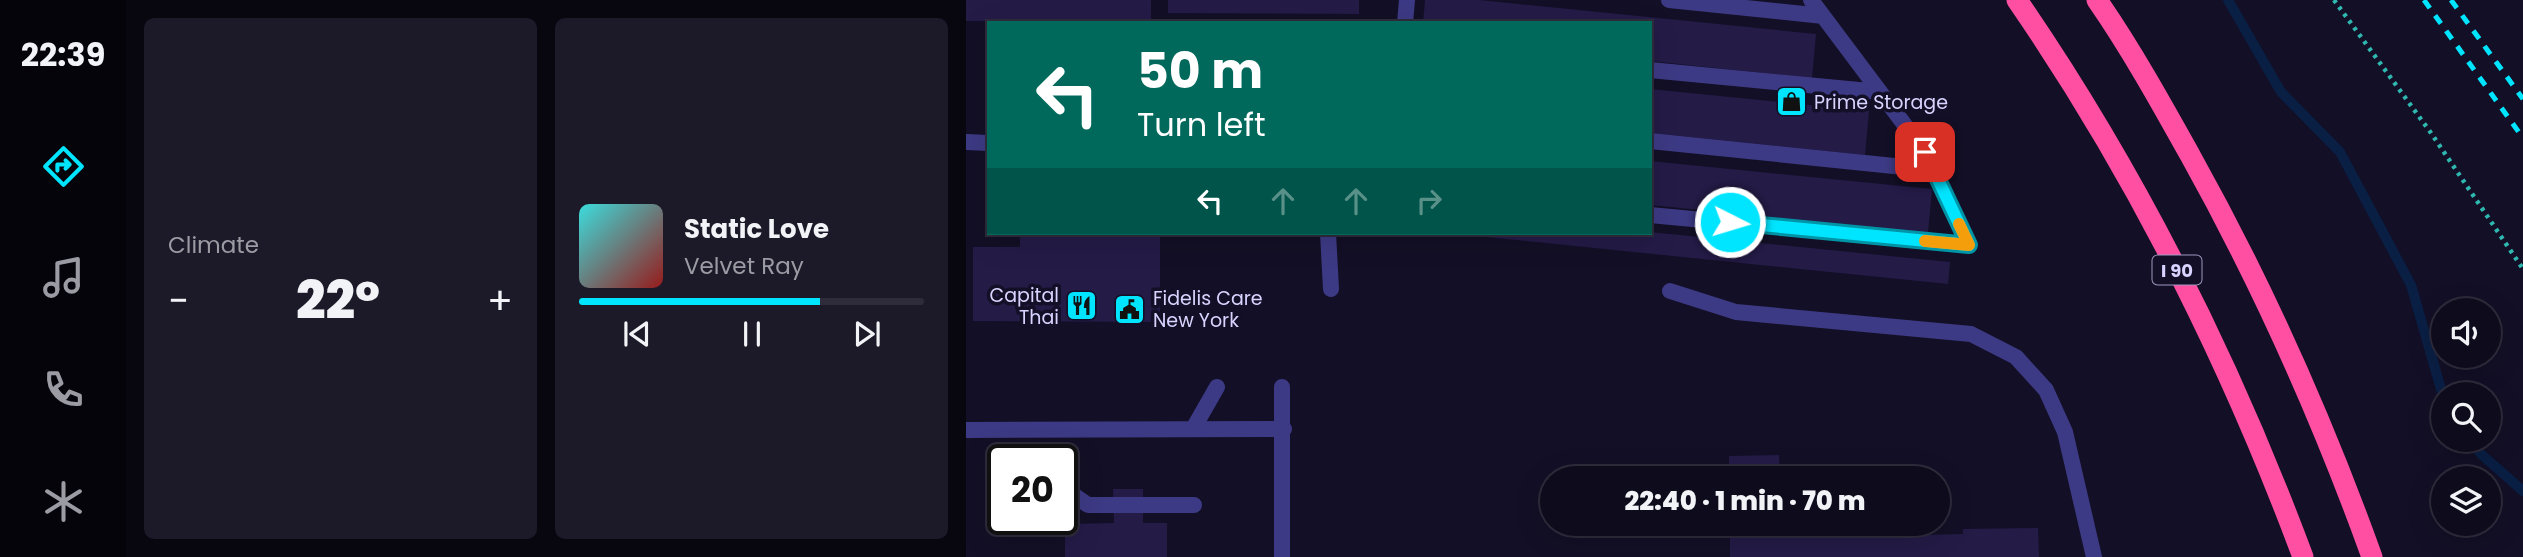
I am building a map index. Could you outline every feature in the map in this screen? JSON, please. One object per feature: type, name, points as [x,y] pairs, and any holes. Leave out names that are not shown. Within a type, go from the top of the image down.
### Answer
[{"type":"highway","name":"I 90","points":[[2017,0],[2108,144],[2206,326],[2256,437],[2303,557]]},
{"type":"highway","points":[[2097,0],[2165,111],[2272,310],[2317,412],[2372,557]]},
{"type":"lane","points":[[1405,21],[1407,0]]},
{"type":"lane","points":[[1669,0],[1823,16]]},
{"type":"lane","points":[[1652,215],[1969,245],[1925,152],[1811,0]]},
{"type":"lane","points":[[1652,70],[1880,92]]},
{"type":"lane","points":[[1652,141],[1933,170]]},
{"type":"lane","points":[[966,142],[987,144]]},
{"type":"lane","points":[[1328,235],[1331,289]]},
{"type":"lane","points":[[1670,291],[1736,312],[1972,334],[2016,357],[2046,390],[2064,432],[2094,557]]},
{"type":"lane","points":[[1193,429],[1217,387]]},
{"type":"lane","points":[[1282,387],[1282,557]]},
{"type":"lane","points":[[966,430],[1284,429]]},
{"type":"lane","points":[[1078,498],[1088,505],[1194,505]]},
{"type":"path","points":[[2334,0],[2431,133],[2523,269]]},
{"type":"building","points":[[966,0],[1151,0],[1151,20],[966,21]]},
{"type":"building","points":[[1168,0],[1359,0],[1359,14],[1168,13]]},
{"type":"building","points":[[1425,0],[1479,0],[1816,34],[1812,78],[1652,61],[1652,21],[1423,21]]},
{"type":"building","points":[[1652,89],[1869,111],[1865,155],[1652,133]]},
{"type":"building","points":[[1652,161],[1932,189],[1928,233],[1652,205]]},
{"type":"building","points":[[1652,232],[1950,262],[1948,284],[1486,237],[1652,235]]},
{"type":"building","points":[[1020,235],[1160,235],[1160,322],[973,321],[973,247],[1020,247]]},
{"type":"building","points":[[1779,455],[1779,466],[1729,466],[1729,456]]},
{"type":"building","points":[[1113,489],[1143,489],[1143,523],[1167,523],[1167,557],[1065,557],[1065,535],[1078,535],[1078,524],[1114,523]]},
{"type":"building","points":[[2038,528],[2039,557],[1730,557],[1730,536],[1950,536],[1963,534],[1963,529]]},
{"type":"waterway","points":[[2228,0],[2281,92],[2340,152],[2411,285],[2439,382]]},
{"type":"waterway","points":[[2479,452],[2523,491]]},
{"type":"railway","points":[[2424,0],[2523,138]]},
{"type":"railway","points":[[2451,0],[2523,99]]},
{"type":"slow traffic","points":[[1925,241],[1969,245],[1959,224]]},
{"type":"place","name":"Prime Storage","points":[[1791,102]]},
{"type":"place","name":"Capital Thai","points":[[1082,306]]},
{"type":"place","name":"Fidelis Care New York","points":[[1130,309]]},
{"type":"route","points":[[1730,222],[1969,245],[1925,152]]}]
